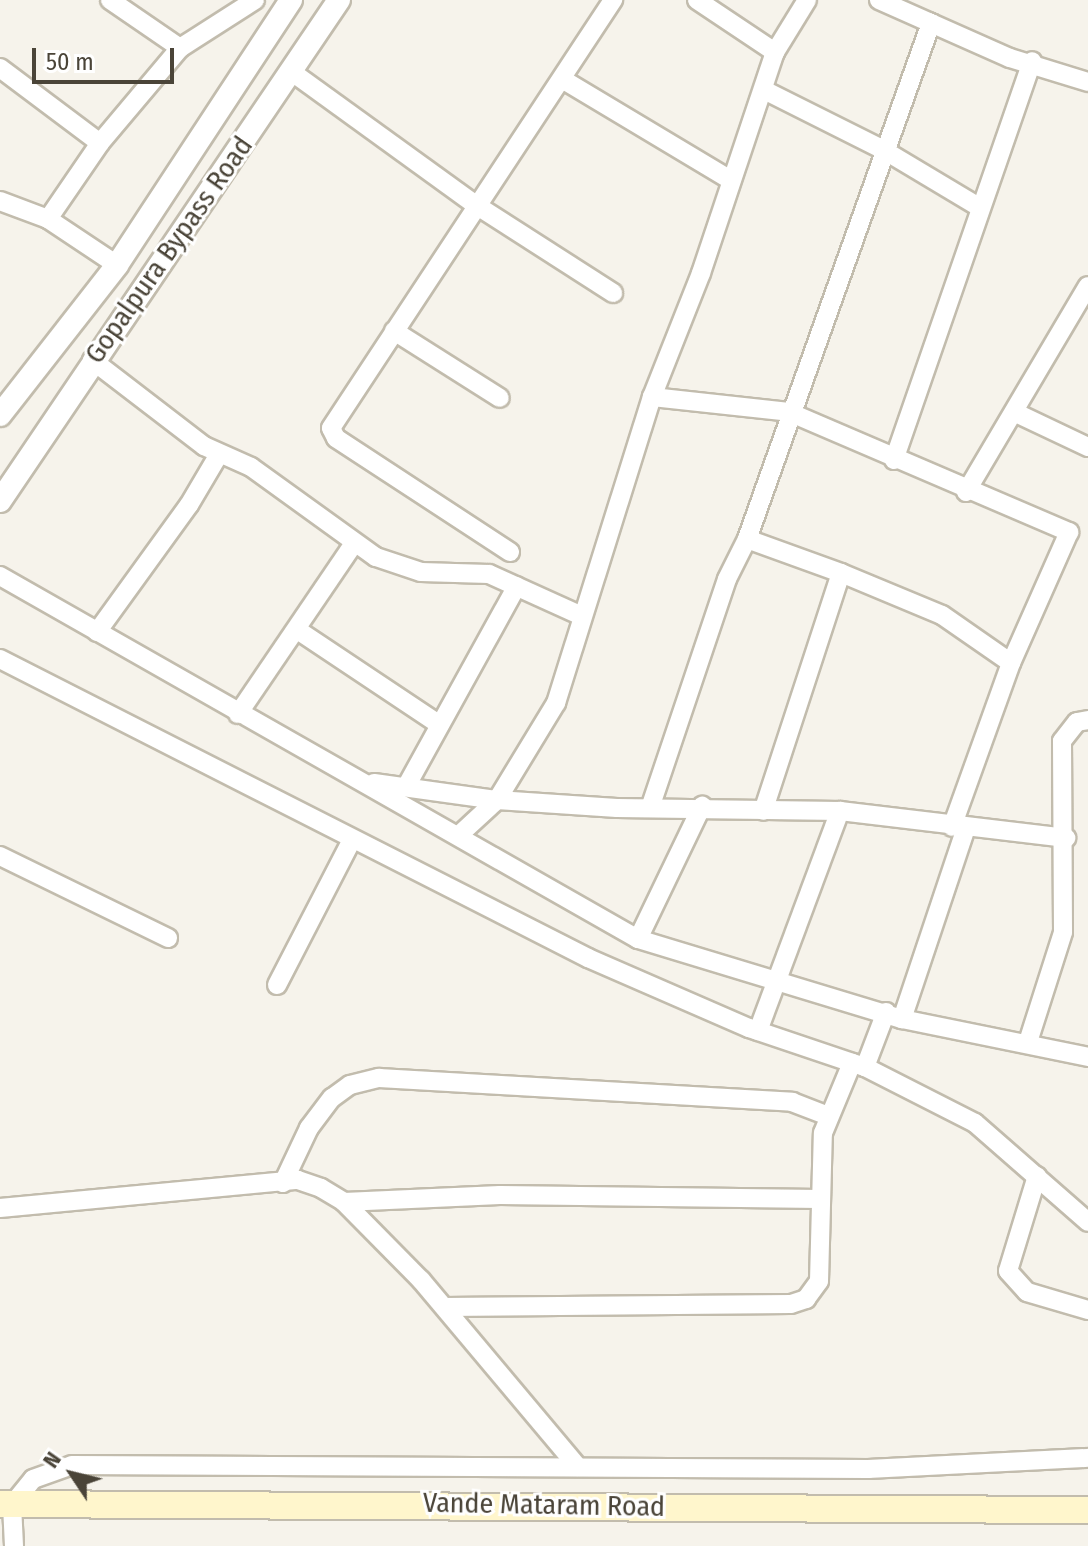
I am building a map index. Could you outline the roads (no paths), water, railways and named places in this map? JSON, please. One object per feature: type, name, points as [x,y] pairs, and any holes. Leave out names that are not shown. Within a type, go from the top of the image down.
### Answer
[{"type":"main road","name":"Vande Mataram Road","points":[[6,1504],[1088,1510]]},
{"type":"street","points":[[110,0],[180,48]]},
{"type":"street","points":[[48,219],[100,143],[180,48],[255,0]]},
{"type":"street","name":"Gopalpura Bypass Road","points":[[0,415],[117,265],[291,0]]},
{"type":"street","name":"Gopalpura Bypass Road","points":[[0,501],[92,360],[339,0]]},
{"type":"street","points":[[510,552],[336,438],[331,428],[336,416],[613,0]]},
{"type":"street","points":[[697,0],[775,52]]},
{"type":"street","points":[[458,836],[497,800],[556,703],[652,397],[701,273],[775,52],[807,0]]},
{"type":"street","points":[[879,0],[1010,58],[1032,61],[1088,82]]},
{"type":"street","points":[[651,805],[727,579],[747,539],[882,149],[931,23]]},
{"type":"street","points":[[894,460],[1032,61]]},
{"type":"street","points":[[0,68],[100,143]]},
{"type":"street","points":[[292,72],[476,205],[613,293]]},
{"type":"street","points":[[562,79],[731,180]]},
{"type":"street","points":[[764,90],[882,149],[979,207]]},
{"type":"street","points":[[0,201],[48,219],[117,265]]},
{"type":"street","points":[[966,492],[1014,412],[1082,312],[1088,286]]},
{"type":"street","points":[[394,331],[500,398]]},
{"type":"street","points":[[92,360],[218,456],[251,467],[354,543],[397,566],[489,574],[582,616]]},
{"type":"street","points":[[445,1307],[791,1304],[806,1299],[819,1281],[820,1199],[829,1116],[894,1015],[1011,663],[1069,532],[966,492],[789,412],[652,397]]},
{"type":"street","points":[[1014,412],[1088,447]]},
{"type":"street","points":[[97,632],[189,505],[218,456]]},
{"type":"street","points":[[747,539],[841,573],[942,615],[1011,663]]},
{"type":"street","points":[[238,714],[299,631],[354,543]]},
{"type":"street","points":[[763,811],[841,573]]},
{"type":"street","points":[[0,576],[238,714],[371,783],[638,939],[894,1015],[1088,1057]]},
{"type":"street","points":[[407,785],[517,586]]},
{"type":"street","points":[[299,631],[440,725]]},
{"type":"street","points":[[0,659],[588,958],[758,1031],[859,1065],[975,1123],[1088,1222]]},
{"type":"street","points":[[1028,1042],[1063,932],[1066,838],[1062,741],[1077,722],[1088,720]]},
{"type":"street","points":[[371,783],[407,785],[497,800],[702,806],[763,811],[840,811],[1066,838]]},
{"type":"street","points":[[638,939],[702,806]]},
{"type":"street","points":[[758,1031],[840,811]]},
{"type":"street","points":[[277,985],[352,840]]},
{"type":"street","points":[[0,856],[168,938]]},
{"type":"street","points":[[283,1183],[309,1128],[332,1098],[350,1085],[379,1078],[792,1102],[829,1116]]},
{"type":"street","points":[[1037,1176],[1008,1271],[1027,1292],[1088,1310]]},
{"type":"street","points":[[0,1208],[298,1180],[344,1202],[445,1307],[578,1467]]},
{"type":"street","points":[[344,1202],[500,1195],[820,1199]]},
{"type":"street","points":[[14,1546],[6,1504],[33,1479],[72,1465],[868,1469],[1088,1458]]}]
